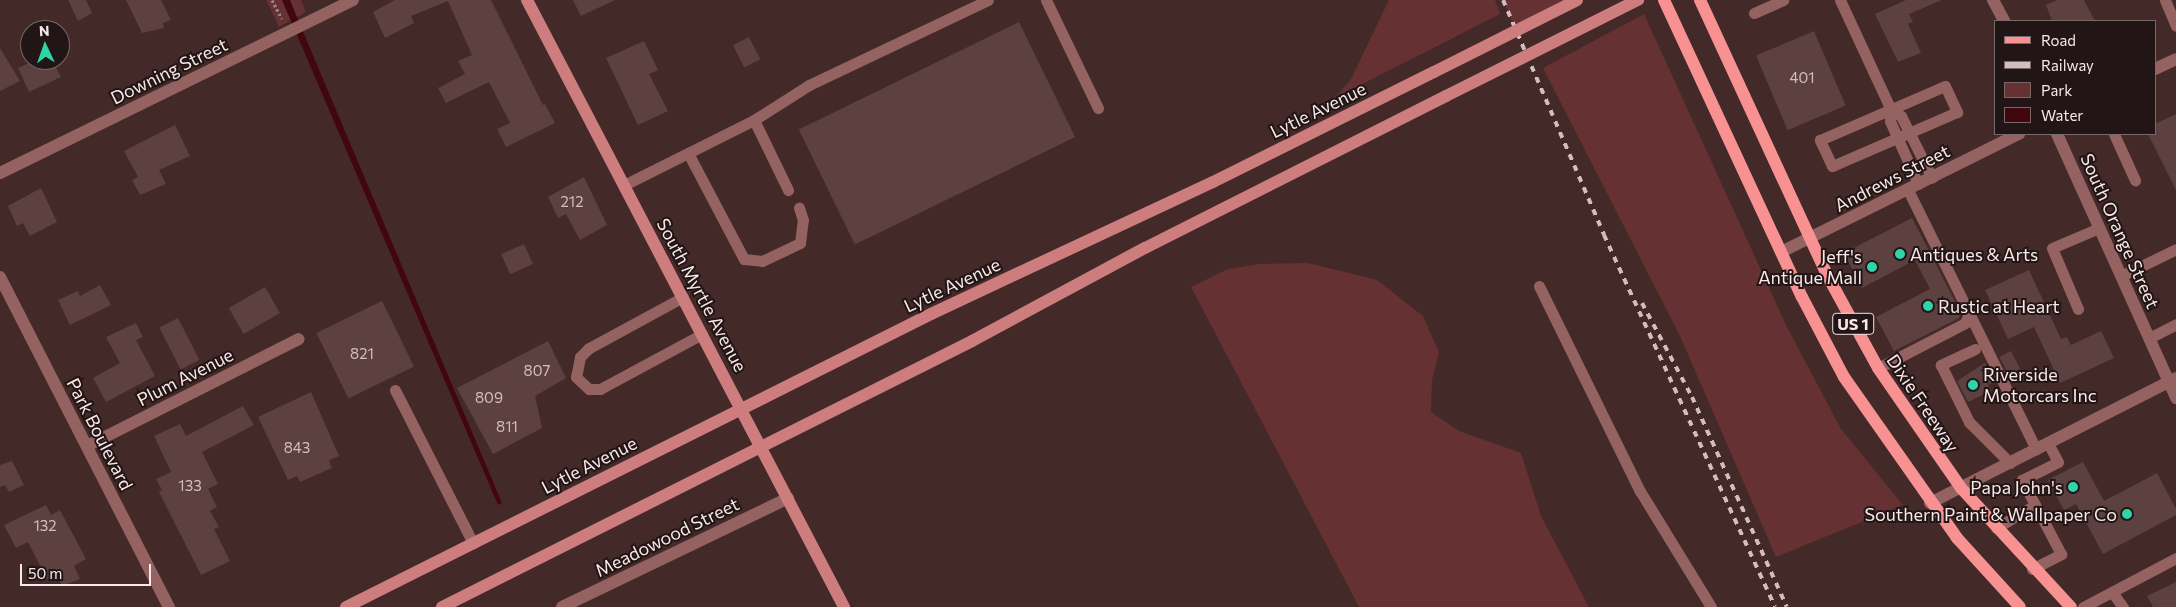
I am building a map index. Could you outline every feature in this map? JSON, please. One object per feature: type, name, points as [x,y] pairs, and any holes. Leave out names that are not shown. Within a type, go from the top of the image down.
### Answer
[{"type":"main road","name":"South Myrtle Avenue","points":[[527,0],[844,607]]},
{"type":"main road","name":"Lytle Avenue","points":[[346,607],[931,314],[1213,182],[1576,0]]},
{"type":"main road","points":[[442,607],[1638,0]]},
{"type":"main road","name":"US 1","points":[[1664,0],[1781,252],[1844,377],[1957,538],[2020,607]]},
{"type":"main road","name":"Dixie Freeway","points":[[1700,0],[1810,239],[1878,368],[1961,488],[2032,568],[2071,607]]},
{"type":"street","name":"Downing Street","points":[[0,173],[353,0]]},
{"type":"street","points":[[1994,0],[2004,20]]},
{"type":"street","points":[[2156,69],[2176,59]]},
{"type":"street","name":"Andrews Street","points":[[1781,252],[2018,135]]},
{"type":"street","name":"South Orange Street","points":[[2057,135],[2149,338],[2172,379],[2176,398]]},
{"type":"street","name":"Park Boulevard","points":[[0,277],[170,607]]},
{"type":"street","name":"Plum Avenue","points":[[87,446],[299,339]]},
{"type":"street","points":[[1930,502],[2048,444],[2172,379]]},
{"type":"street","name":"Meadowood Street","points":[[562,607],[788,498]]},
{"type":"lane","points":[[624,185],[754,120],[809,85],[988,0]]},
{"type":"lane","points":[[1046,0],[1098,108]]},
{"type":"lane","points":[[1754,13],[1784,0]]},
{"type":"lane","points":[[1840,0],[1891,110],[1890,121],[1898,138],[1913,187],[1969,313],[2036,449]]},
{"type":"lane","points":[[2165,0],[2176,26]]},
{"type":"lane","points":[[1945,86],[1957,112],[1832,166],[1820,140],[1891,110],[1945,86]]},
{"type":"lane","points":[[1891,110],[1902,116],[1932,178]]},
{"type":"lane","points":[[754,120],[788,190]]},
{"type":"lane","points":[[2114,135],[2135,180]]},
{"type":"lane","points":[[688,153],[744,259],[762,261],[800,243],[803,220],[799,208]]},
{"type":"lane","points":[[2078,309],[2052,248],[2099,228]]},
{"type":"lane","points":[[2121,276],[2176,249]]},
{"type":"lane","points":[[1539,286],[1640,491],[1711,607]]},
{"type":"lane","points":[[683,297],[588,348],[580,357],[576,377],[589,389],[600,389],[702,334]]},
{"type":"lane","points":[[1878,368],[1965,323],[1969,313]]},
{"type":"lane","points":[[2149,338],[2176,324]]},
{"type":"lane","points":[[1975,349],[1941,365],[1969,422],[2010,463]]},
{"type":"lane","points":[[395,390],[473,543]]},
{"type":"lane","points":[[2032,568],[2061,554],[2022,480],[2058,462],[2048,444]]},
{"type":"lane","points":[[1996,528],[2035,505]]},
{"type":"lane","points":[[2083,607],[2176,558]]},
{"type":"lane","points":[[2112,592],[2123,607]]},
{"type":"path","points":[[272,0],[285,24]]},
{"type":"green space","points":[[266,0],[301,0],[306,12],[279,27]]},
{"type":"green space","points":[[1389,0],[1495,0],[1500,14],[1333,99],[1350,81]]},
{"type":"green space","points":[[1503,0],[1572,0],[1516,31]]},
{"type":"green space","points":[[1644,14],[1787,327],[1841,429],[1903,505],[1776,557],[1680,336],[1543,68]]},
{"type":"green space","points":[[1308,263],[1377,280],[1423,316],[1439,352],[1432,380],[1431,412],[1459,431],[1521,453],[1541,516],[1589,607],[1359,607],[1191,287],[1228,269],[1259,264]]},
{"type":"water","points":[[282,0],[290,0],[502,503],[498,505]]},
{"type":"building","points":[[68,0],[86,0],[92,13],[78,21]]},
{"type":"building","points":[[126,0],[161,0],[171,20],[163,23],[164,28],[142,33]]},
{"type":"building","points":[[395,0],[491,0],[543,105],[545,104],[555,123],[506,147],[497,129],[510,123],[489,82],[446,103],[438,88],[465,74],[458,61],[472,55],[448,1],[411,16],[414,23],[385,38],[373,12]]},
{"type":"building","points":[[573,0],[615,0],[581,16]]},
{"type":"building","points":[[1906,0],[1942,0],[1909,14],[1913,22],[1908,24],[1921,53],[1898,62],[1875,14]]},
{"type":"building","points":[[2057,0],[2084,0],[2094,20],[2052,20],[2046,5]]},
{"type":"building","points":[[1019,22],[1075,137],[855,244],[799,129]]},
{"type":"building","points":[[1814,31],[1846,106],[1788,130],[1756,56]]},
{"type":"building","points":[[749,37],[760,59],[744,67],[733,45]]},
{"type":"building","points":[[644,41],[658,70],[649,74],[668,111],[638,125],[606,58]]},
{"type":"building","points":[[0,48],[20,81],[0,91]]},
{"type":"building","points":[[20,67],[20,70],[57,70],[61,77],[29,92],[18,68]]},
{"type":"building","points":[[2176,114],[2176,190],[2148,135],[2156,135],[2156,124]]},
{"type":"building","points":[[175,125],[190,156],[159,170],[166,184],[140,195],[132,180],[138,177],[124,151]]},
{"type":"building","points":[[584,177],[607,225],[580,240],[566,214],[558,218],[548,197]]},
{"type":"building","points":[[41,188],[57,222],[30,236],[23,223],[17,226],[8,206]]},
{"type":"building","points":[[1912,218],[1961,313],[1959,318],[1894,351],[1876,317],[1930,289],[1915,260],[1862,288],[1844,253]]},
{"type":"building","points":[[524,244],[533,264],[510,274],[501,254]]},
{"type":"building","points":[[2029,270],[2061,339],[2067,337],[2071,345],[2101,331],[2114,358],[2060,383],[2034,327],[2008,339],[1985,290]]},
{"type":"building","points":[[100,285],[111,305],[70,325],[58,300],[78,291],[80,296]]},
{"type":"building","points":[[265,287],[280,313],[244,334],[229,308]]},
{"type":"building","points":[[382,301],[414,367],[348,399],[316,333]]},
{"type":"building","points":[[178,318],[199,360],[181,369],[159,328]]},
{"type":"building","points":[[136,323],[143,337],[136,340],[155,376],[106,402],[93,378],[120,363],[106,337]]},
{"type":"building","points":[[548,341],[566,378],[535,396],[542,428],[493,454],[457,388]]},
{"type":"building","points":[[2011,351],[2020,369],[2008,375],[1999,357]]},
{"type":"building","points":[[1985,363],[1994,382],[1988,385],[1991,391],[1968,402],[1957,381]]},
{"type":"building","points":[[311,392],[339,456],[329,460],[332,468],[300,482],[297,476],[288,480],[258,417]]},
{"type":"building","points":[[243,406],[254,425],[202,452],[218,484],[208,489],[217,507],[210,511],[219,527],[214,529],[230,561],[201,575],[159,492],[162,490],[156,479],[171,472],[154,436],[180,424],[186,436]]},
{"type":"building","points":[[12,461],[24,485],[9,492],[5,485],[0,487],[0,465]]},
{"type":"building","points":[[2083,462],[2104,501],[2157,473],[2176,509],[2176,515],[2103,554],[2076,504],[2064,510],[2048,480]]},
{"type":"building","points":[[46,505],[51,515],[60,510],[86,559],[74,566],[80,579],[62,586],[57,575],[47,579],[28,542],[16,548],[4,525]]},
{"type":"building","points":[[2176,582],[2176,607],[2153,607],[2147,596]]},
{"type":"railway","points":[[1503,0],[1604,235],[1775,607]]},
{"type":"railway","points":[[1642,303],[1692,397],[1787,607]]},
{"type":"place","name":"Antiques & Arts","points":[[1900,254]]},
{"type":"place","name":"Jeff's Antique Mall","points":[[1872,267]]},
{"type":"place","name":"Rustic at Heart","points":[[1928,306]]},
{"type":"place","name":"Riverside Motorcars Inc","points":[[1973,385]]},
{"type":"place","name":"Papa John's","points":[[2073,487]]},
{"type":"place","name":"Southern Paint & Wallpaper Co","points":[[2127,514]]}]
